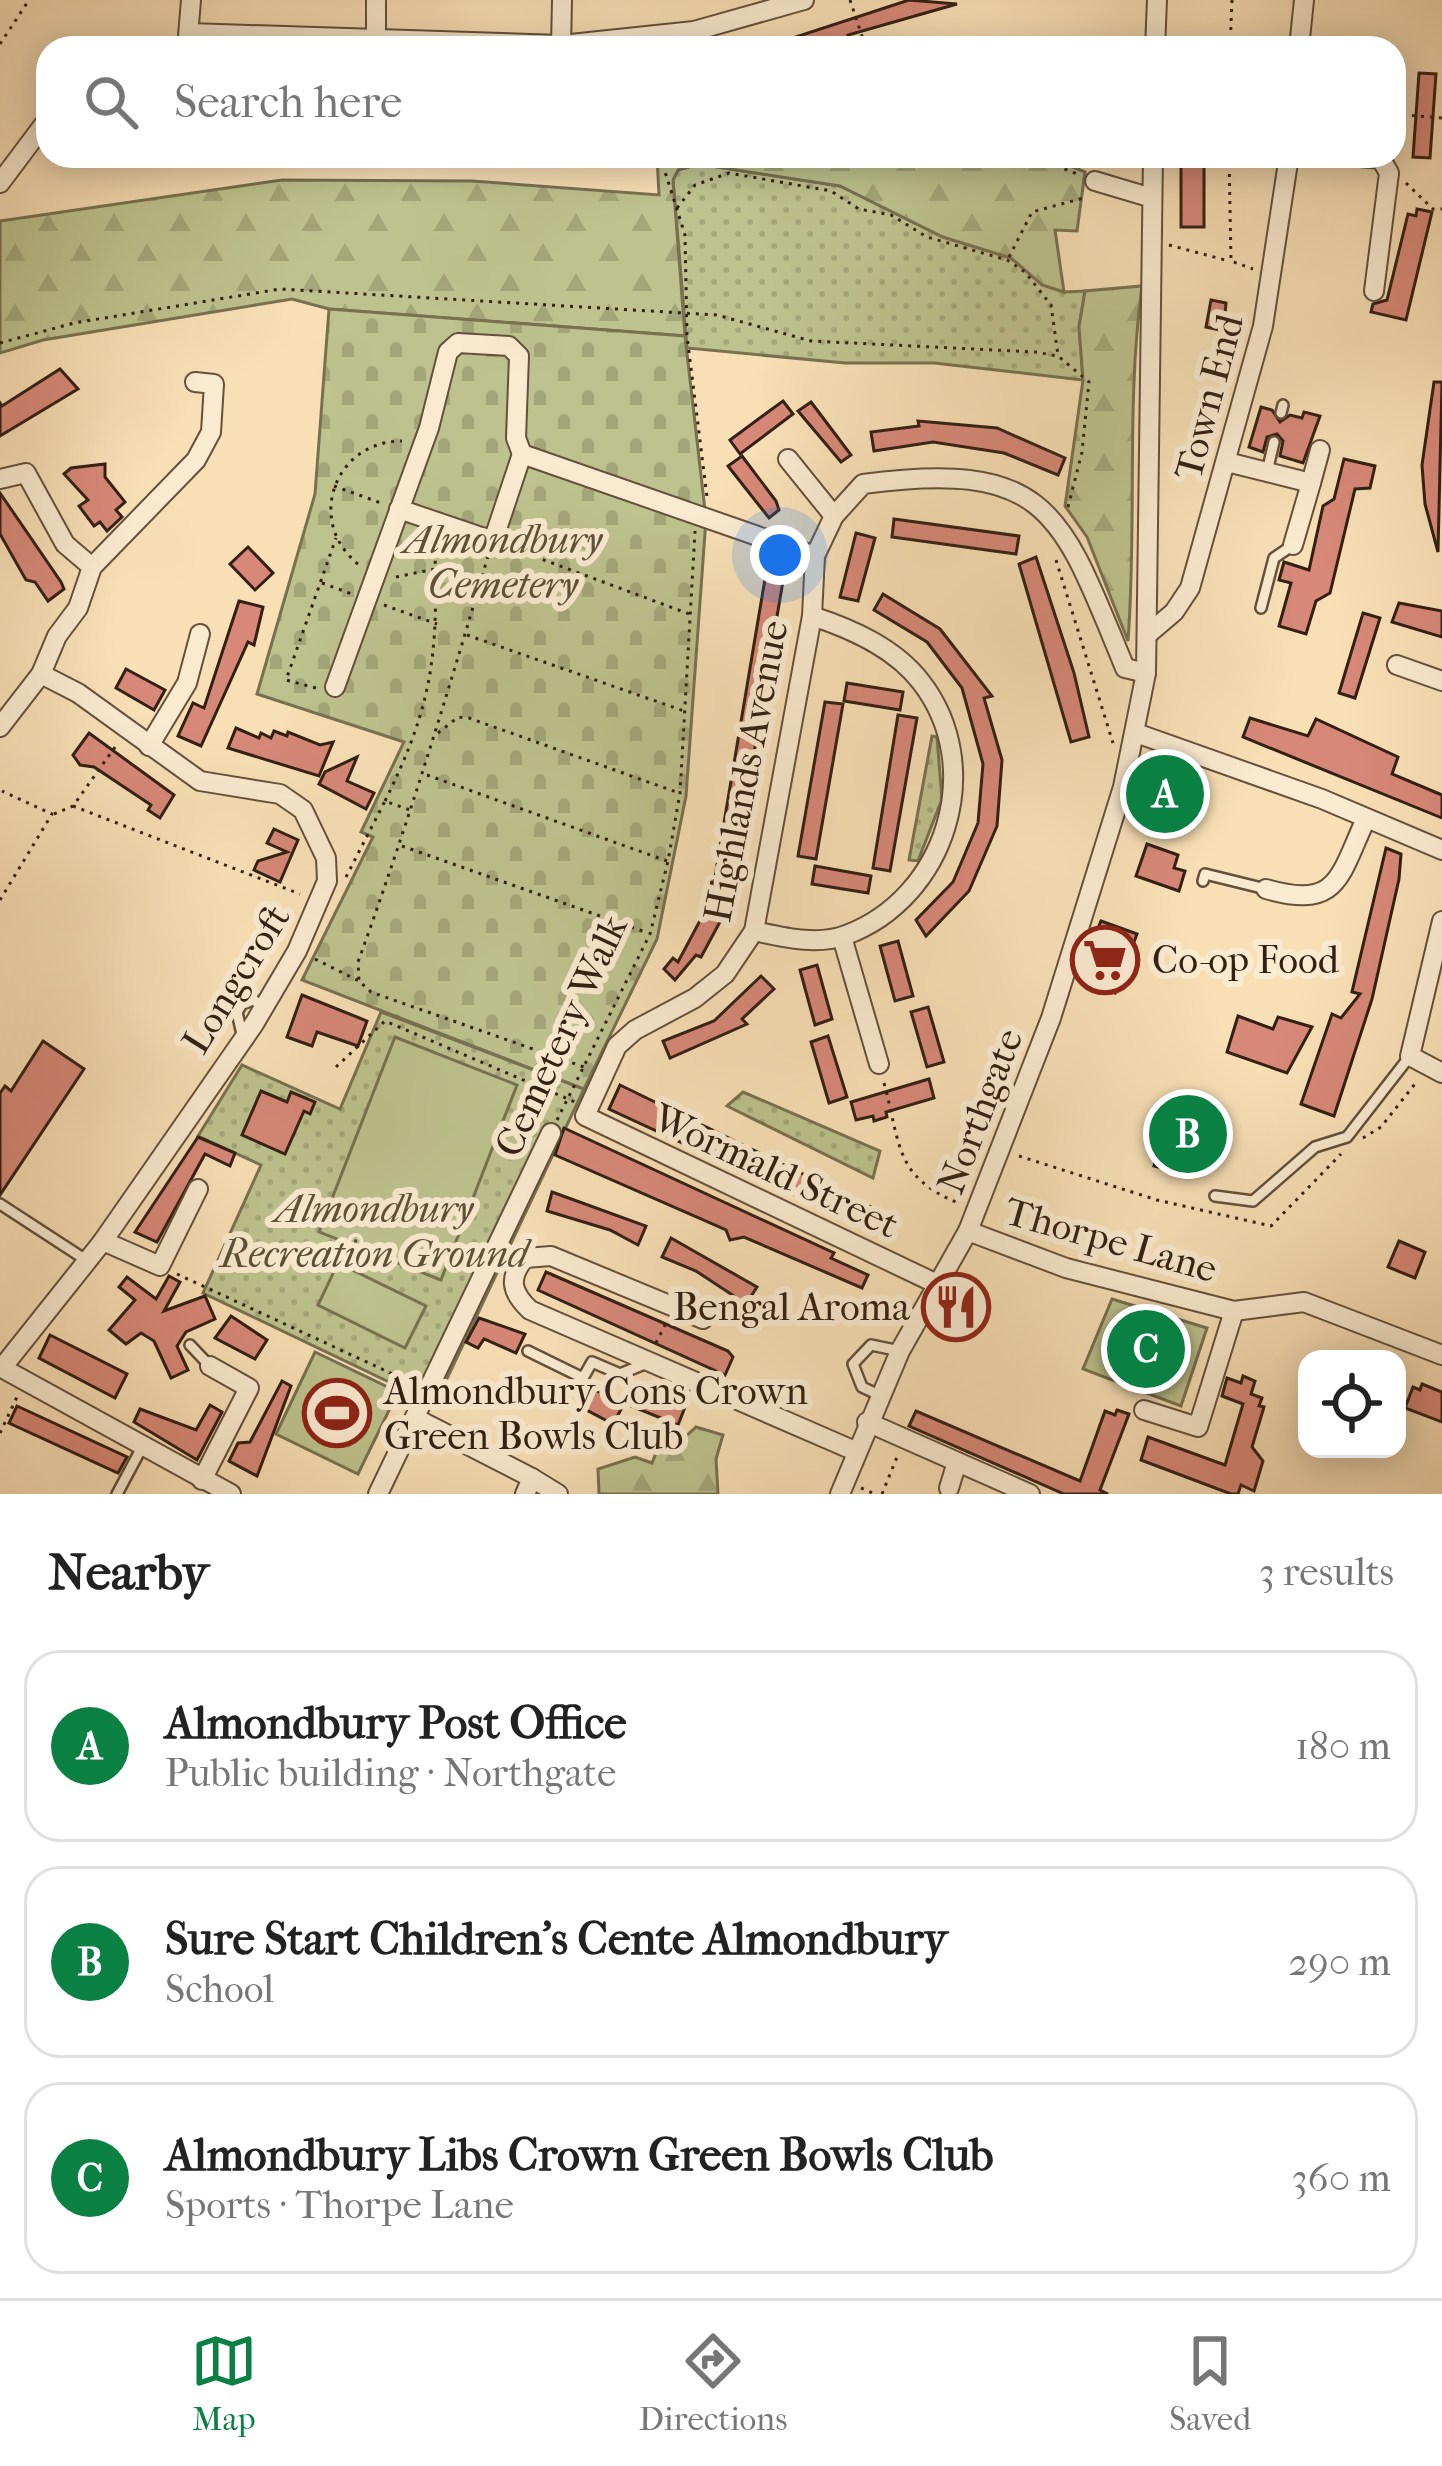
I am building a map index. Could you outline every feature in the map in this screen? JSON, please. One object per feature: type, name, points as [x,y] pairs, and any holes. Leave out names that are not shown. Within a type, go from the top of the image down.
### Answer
[{"type":"street","points":[[188,36],[191,0]]},
{"type":"street","points":[[376,0],[376,36]]},
{"type":"street","points":[[561,36],[562,0]]},
{"type":"street","points":[[646,36],[694,31],[804,0]]},
{"type":"street","points":[[1156,36],[1157,0]]},
{"type":"street","points":[[1300,36],[1304,0]]},
{"type":"street","points":[[0,183],[36,135]]},
{"type":"street","name":"Northgate","points":[[840,1494],[879,1395],[977,1211],[1051,1018],[1136,733],[1146,673],[1153,168]]},
{"type":"street","name":"Town End","points":[[1147,635],[1174,612],[1190,588],[1227,462],[1279,248],[1288,168]]},
{"type":"street","points":[[1374,291],[1387,168]]},
{"type":"street","points":[[1095,181],[1152,198]]},
{"type":"street","points":[[335,687],[399,509],[448,352],[458,343],[508,346],[519,356],[516,438],[522,454],[493,541],[399,509]]},
{"type":"street","points":[[0,727],[41,674],[57,637],[78,608],[92,567],[141,522],[211,432],[214,384],[195,382]]},
{"type":"street","points":[[1293,545],[1321,450]]},
{"type":"street","points":[[522,454],[815,556]]},
{"type":"street","points":[[788,459],[834,516]]},
{"type":"street","points":[[1227,462],[1311,483]]},
{"type":"street","points":[[0,479],[28,465],[65,544],[92,567]]},
{"type":"street","name":"Highlands Avenue","points":[[587,1112],[617,1046],[634,1030],[695,998],[724,974],[754,931],[812,616],[815,556],[834,516],[863,484],[950,477],[1001,484],[1050,511],[1056,537],[1086,570],[1125,668],[1146,673]]},
{"type":"street","points":[[754,931],[795,940],[842,937],[876,920],[930,864],[949,826],[952,747],[938,706],[919,678],[850,628],[812,616]]},
{"type":"street","points":[[149,746],[187,683],[200,628]]},
{"type":"street","points":[[1397,665],[1442,681]]},
{"type":"street","name":"Longcroft","points":[[1,1367],[104,1241],[243,1039],[320,904],[326,881],[326,858],[303,810],[280,794],[200,781],[78,693],[41,674]]},
{"type":"street","points":[[1136,733],[1322,799],[1442,850]]},
{"type":"street","points":[[1266,889],[1297,898],[1321,894],[1339,882],[1365,821]]},
{"type":"street","points":[[1435,1070],[1410,1056],[1442,921]]},
{"type":"street","points":[[842,937],[879,1064]]},
{"type":"street","name":"Wormald Street","points":[[587,1112],[939,1285]]},
{"type":"street","name":"Cemetery Walk","points":[[378,1494],[551,1132]]},
{"type":"street","points":[[104,1241],[160,1266],[198,1189]]},
{"type":"street","name":"Thorpe Lane","points":[[968,1232],[1066,1268],[1234,1311],[1304,1301],[1442,1355]]},
{"type":"street","points":[[703,1319],[551,1256],[525,1258],[513,1290],[530,1310],[855,1451]]},
{"type":"street","points":[[1144,1410],[1198,1427],[1234,1311]]},
{"type":"street","points":[[202,1480],[249,1388],[210,1366]]},
{"type":"street","points":[[1,1367],[224,1492]]},
{"type":"street","points":[[415,1418],[529,1486],[558,1494]]},
{"type":"street","points":[[867,1422],[1030,1494]]},
{"type":"street","points":[[949,1488],[957,1462]]},
{"type":"lane","points":[[1267,472],[1274,442]]},
{"type":"lane","points":[[1261,608],[1274,558],[1293,545]]},
{"type":"lane","points":[[1203,881],[1204,874],[1214,873],[1266,889]]},
{"type":"lane","points":[[1215,1196],[1253,1201],[1315,1147],[1347,1137],[1410,1056]]},
{"type":"lane","points":[[0,1204],[88,1261]]},
{"type":"lane","points":[[879,1395],[862,1387],[853,1364],[871,1345],[883,1343],[900,1352]]},
{"type":"lane","points":[[190,1345],[210,1366]]},
{"type":"lane","points":[[528,1352],[583,1378],[592,1361],[620,1374],[647,1364]]},
{"type":"lane","points":[[117,1494],[141,1449]]},
{"type":"path","points":[[0,44],[29,0]]},
{"type":"path","points":[[850,0],[862,36]]},
{"type":"path","points":[[1231,36],[1232,0]]},
{"type":"path","points":[[1406,115],[1442,118]]},
{"type":"path","name":"Cemetery Walk","points":[[551,1132],[650,934],[680,793],[701,518],[686,235],[664,168]]},
{"type":"path","points":[[1007,260],[1032,212],[1046,204],[1085,199],[1095,181],[1062,168]]},
{"type":"path","points":[[1229,168],[1231,261]]},
{"type":"path","points":[[1391,168],[1433,208],[1442,209]]},
{"type":"path","points":[[676,208],[695,185],[712,176],[746,173],[775,184],[831,190],[859,209],[891,214],[927,237],[1007,260],[1025,272],[1051,305],[1058,356]]},
{"type":"path","points":[[1167,245],[1261,271]]},
{"type":"path","points":[[0,343],[74,323],[280,289],[717,315],[811,341],[1058,356],[1089,382],[1082,452],[1056,537],[1109,742]]},
{"type":"path","points":[[334,486],[399,509]]},
{"type":"path","points":[[335,687],[286,680],[336,538]]},
{"type":"path","points":[[359,981],[358,962],[425,774],[437,734],[437,714],[493,541],[692,615]]},
{"type":"path","points":[[326,881],[346,877],[418,733],[437,624],[435,569]]},
{"type":"path","points":[[418,617],[437,624]]},
{"type":"path","points":[[465,634],[686,712]]},
{"type":"path","points":[[437,734],[458,716],[469,718],[680,793]]},
{"type":"path","points":[[0,900],[52,814],[73,806],[126,732]]},
{"type":"path","points":[[425,774],[668,861]]},
{"type":"path","points":[[2,791],[52,814]]},
{"type":"path","points":[[385,801],[413,811]]},
{"type":"path","points":[[73,806],[320,904]]},
{"type":"path","points":[[401,845],[650,934]]},
{"type":"path","points":[[312,958],[371,992],[584,1067]]},
{"type":"path","points":[[336,1067],[385,1022],[587,1112]]},
{"type":"path","points":[[879,1064],[909,1173],[924,1189],[977,1211]]},
{"type":"path","points":[[1000,1150],[1157,1200],[1271,1226],[1351,1144],[1382,1126],[1435,1070]]},
{"type":"path","points":[[160,1266],[429,1391]]},
{"type":"path","points":[[647,1364],[673,1307]]},
{"type":"path","points":[[0,1433],[25,1381]]},
{"type":"path","points":[[882,1494],[905,1438]]},
{"type":"path","points":[[867,1491],[875,1494]]},
{"type":"green space","points":[[658,168],[685,168],[673,180],[685,336],[329,309],[292,299],[43,340],[0,353],[0,221],[282,180],[472,181],[659,195]]},
{"type":"green space","points":[[724,168],[1075,168],[1085,172],[1077,231],[1055,230],[1064,292],[1042,285],[1011,258],[943,237],[840,186]]},
{"type":"green space","points":[[725,168],[840,186],[943,237],[1011,258],[1043,285],[1064,292],[1085,291],[1079,327],[1083,380],[934,363],[845,363],[687,348],[673,180],[678,170]]},
{"type":"green space","points":[[1142,286],[1134,374],[1128,641],[1087,537],[1065,506],[1083,380],[1079,327],[1085,291]]},
{"type":"green space","name":"Almondbury Cemetery","points":[[329,309],[685,336],[706,519],[686,796],[657,939],[584,1089],[302,980],[373,837],[361,832],[404,742],[257,694],[315,494]]},
{"type":"green space","points":[[932,736],[937,737],[942,799],[918,861],[909,860]]},
{"type":"green space","name":"Almondbury Recreation Ground","points":[[381,1012],[584,1089],[435,1404],[203,1293],[261,1165],[198,1136],[242,1065],[340,1109]]},
{"type":"green space","points":[[395,1037],[517,1085],[441,1280],[319,1232]]},
{"type":"green space","points":[[743,1092],[880,1151],[873,1178],[727,1106]]},
{"type":"green space","points":[[338,1263],[426,1306],[405,1348],[318,1305]]},
{"type":"green space","points":[[1112,1299],[1207,1328],[1181,1406],[1083,1369]]},
{"type":"green space","name":"Almondbury Cons Crown Green Bowls Club","points":[[315,1352],[398,1392],[358,1474],[276,1434]]},
{"type":"green space","points":[[696,1427],[723,1435],[716,1459],[718,1494],[599,1494],[598,1469],[635,1457],[652,1463],[658,1448],[683,1439]]},
{"type":"building","points":[[909,0],[957,4],[848,36],[799,36]]},
{"type":"building","points":[[1419,73],[1436,74],[1430,158],[1413,157]]},
{"type":"building","points":[[1181,168],[1204,168],[1204,227],[1181,227]]},
{"type":"building","points":[[1417,209],[1432,212],[1406,320],[1371,312],[1373,304],[1387,300],[1408,214],[1416,216]]},
{"type":"building","points":[[1211,300],[1226,303],[1225,315],[1242,318],[1239,334],[1206,327]]},
{"type":"building","points":[[60,369],[78,389],[0,436],[0,403]]},
{"type":"building","points":[[1434,382],[1442,382],[1438,552],[1425,504],[1422,465]]},
{"type":"building","points":[[783,401],[793,414],[740,454],[730,440]]},
{"type":"building","points":[[811,402],[851,455],[841,462],[798,411]]},
{"type":"building","points":[[1261,407],[1272,410],[1280,422],[1290,415],[1302,418],[1304,412],[1320,416],[1303,463],[1280,456],[1283,441],[1277,434],[1267,437],[1263,452],[1249,447]]},
{"type":"building","points":[[918,421],[997,428],[1065,458],[1058,475],[1004,453],[933,442],[874,451],[871,432],[919,426]]},
{"type":"building","points":[[742,456],[776,501],[779,510],[769,518],[728,466]]},
{"type":"building","points":[[1344,459],[1375,466],[1370,488],[1355,489],[1330,593],[1316,601],[1306,634],[1279,626],[1291,583],[1279,580],[1284,562],[1309,570],[1323,506],[1334,499]]},
{"type":"building","points":[[105,464],[105,477],[125,502],[116,510],[122,517],[107,531],[100,522],[94,526],[79,506],[88,500],[64,474],[71,468]]},
{"type":"building","points":[[0,493],[61,582],[64,589],[48,601],[35,582],[26,580],[0,534]]},
{"type":"building","points":[[894,519],[1019,536],[1016,554],[892,537]]},
{"type":"building","points":[[856,533],[875,538],[858,601],[840,597]]},
{"type":"building","points":[[248,547],[273,573],[255,590],[230,564]]},
{"type":"building","points":[[1036,557],[1074,673],[1089,737],[1071,742],[1019,564]]},
{"type":"building","points":[[766,573],[784,575],[728,907],[701,957],[696,955],[675,980],[664,969],[673,958],[678,962],[711,900]]},
{"type":"building","points":[[883,594],[940,629],[992,696],[984,698],[1002,760],[997,826],[969,891],[926,936],[916,920],[953,882],[978,823],[983,764],[962,688],[927,642],[874,610]]},
{"type":"building","points":[[239,601],[263,607],[254,645],[248,642],[201,746],[178,736],[193,703],[204,708]]},
{"type":"building","points":[[1399,603],[1442,611],[1442,637],[1392,622]]},
{"type":"building","points":[[1363,613],[1380,618],[1355,698],[1339,693]]},
{"type":"building","points":[[126,669],[165,690],[154,710],[116,688]]},
{"type":"building","points":[[847,683],[903,692],[900,710],[844,701]]},
{"type":"building","points":[[825,702],[843,704],[816,859],[798,856]]},
{"type":"building","points":[[898,715],[917,718],[890,871],[873,868]]},
{"type":"building","points":[[1250,718],[1308,736],[1316,719],[1398,757],[1392,774],[1442,795],[1442,818],[1243,737]]},
{"type":"building","points":[[236,728],[259,738],[261,733],[271,738],[274,731],[320,745],[333,742],[319,776],[228,748]]},
{"type":"building","points":[[89,733],[174,795],[160,818],[148,810],[151,805],[94,767],[80,765],[73,755]]},
{"type":"building","points":[[357,757],[347,781],[374,793],[366,809],[319,784],[325,772]]},
{"type":"building","points":[[1161,764],[1186,772],[1176,808],[1148,800]]},
{"type":"building","points":[[274,829],[298,840],[280,882],[254,870],[258,861],[287,852],[267,843]]},
{"type":"building","points":[[1147,844],[1178,855],[1174,868],[1185,871],[1179,891],[1136,876]]},
{"type":"building","points":[[1386,848],[1401,854],[1399,879],[1372,999],[1334,1116],[1301,1104],[1332,1014],[1341,1018],[1360,994],[1352,992]]},
{"type":"building","points":[[815,866],[871,876],[868,893],[812,884]]},
{"type":"building","name":"Co-op Food","points":[[1101,921],[1137,934],[1115,993],[1078,977]]},
{"type":"building","points":[[898,941],[913,996],[895,1001],[880,946]]},
{"type":"building","points":[[817,965],[832,1019],[815,1025],[800,970]]},
{"type":"building","points":[[761,976],[774,989],[742,1019],[747,1024],[670,1058],[663,1041],[714,1021]]},
{"type":"building","points":[[302,995],[367,1021],[358,1046],[317,1032],[312,1046],[287,1037]]},
{"type":"building","points":[[928,1007],[944,1062],[927,1067],[911,1012]]},
{"type":"building","points":[[1238,1016],[1273,1029],[1278,1017],[1312,1027],[1287,1073],[1227,1052]]},
{"type":"building","points":[[828,1036],[847,1097],[829,1103],[811,1042]]},
{"type":"building","points":[[43,1041],[84,1069],[0,1195],[0,1093],[5,1086],[11,1091]]},
{"type":"building","points":[[929,1079],[934,1098],[886,1112],[887,1117],[874,1121],[873,1116],[856,1120],[851,1102]]},
{"type":"building","points":[[620,1085],[879,1211],[870,1230],[609,1109]]},
{"type":"building","points":[[261,1091],[287,1102],[291,1092],[315,1102],[310,1114],[304,1111],[285,1154],[242,1135]]},
{"type":"building","points":[[1172,1096],[1219,1108],[1206,1164],[1187,1160],[1182,1173],[1154,1166]]},
{"type":"building","points":[[564,1128],[834,1253],[831,1258],[868,1275],[862,1288],[744,1237],[730,1240],[726,1230],[555,1155]]},
{"type":"building","points":[[198,1137],[235,1153],[230,1166],[205,1154],[157,1242],[135,1232]]},
{"type":"building","points":[[552,1192],[646,1226],[638,1245],[610,1230],[547,1211]]},
{"type":"building","points":[[671,1238],[757,1287],[746,1304],[696,1271],[662,1257]]},
{"type":"building","points":[[1399,1241],[1425,1252],[1415,1278],[1388,1267]]},
{"type":"building","points":[[546,1272],[728,1351],[733,1357],[725,1375],[538,1290]]},
{"type":"building","points":[[169,1276],[180,1282],[164,1311],[205,1296],[215,1319],[186,1332],[177,1346],[188,1370],[171,1378],[154,1341],[141,1333],[126,1344],[109,1330],[135,1300],[119,1287],[127,1277],[156,1299]]},
{"type":"building","points":[[231,1316],[267,1340],[255,1359],[215,1338]]},
{"type":"building","points":[[479,1318],[525,1334],[516,1353],[484,1339],[478,1348],[466,1342]]},
{"type":"building","points":[[50,1335],[127,1374],[115,1398],[39,1358]]},
{"type":"building","points":[[1243,1376],[1255,1381],[1251,1394],[1262,1398],[1259,1406],[1264,1407],[1252,1447],[1263,1461],[1254,1491],[1241,1485],[1238,1494],[1231,1494],[1141,1460],[1148,1437],[1225,1465],[1243,1404],[1222,1396],[1227,1378],[1241,1383]]},
{"type":"building","points":[[282,1381],[291,1386],[257,1476],[229,1461],[238,1443],[250,1442]]},
{"type":"building","points":[[642,1382],[687,1402],[678,1425],[631,1406]]},
{"type":"building","points":[[1422,1384],[1442,1392],[1442,1422],[1406,1408],[1413,1387],[1420,1390]]},
{"type":"building","points":[[589,1387],[624,1404],[613,1424],[579,1406]]},
{"type":"building","points":[[210,1405],[222,1412],[197,1460],[134,1422],[140,1409],[196,1430]]},
{"type":"building","points":[[17,1406],[127,1457],[118,1473],[9,1423]]},
{"type":"building","points":[[1117,1410],[1129,1414],[1100,1490],[1108,1494],[1064,1494],[909,1426],[916,1411],[1080,1481],[1105,1411],[1115,1415]]},
{"type":"place","name":"Almondbury Post Office","points":[[1165,794]]},
{"type":"place","name":"Co-op Food","points":[[1105,960]]},
{"type":"place","name":"Sure Start Children's Cente Almondbury","points":[[1188,1134]]},
{"type":"place","name":"Bengal Aroma","points":[[956,1307]]},
{"type":"place","name":"Almondbury Libs Crown Green Bowls Club","points":[[1146,1349]]},
{"type":"place","name":"Almondbury Cons Crown Green Bowls Club","points":[[337,1413]]}]
